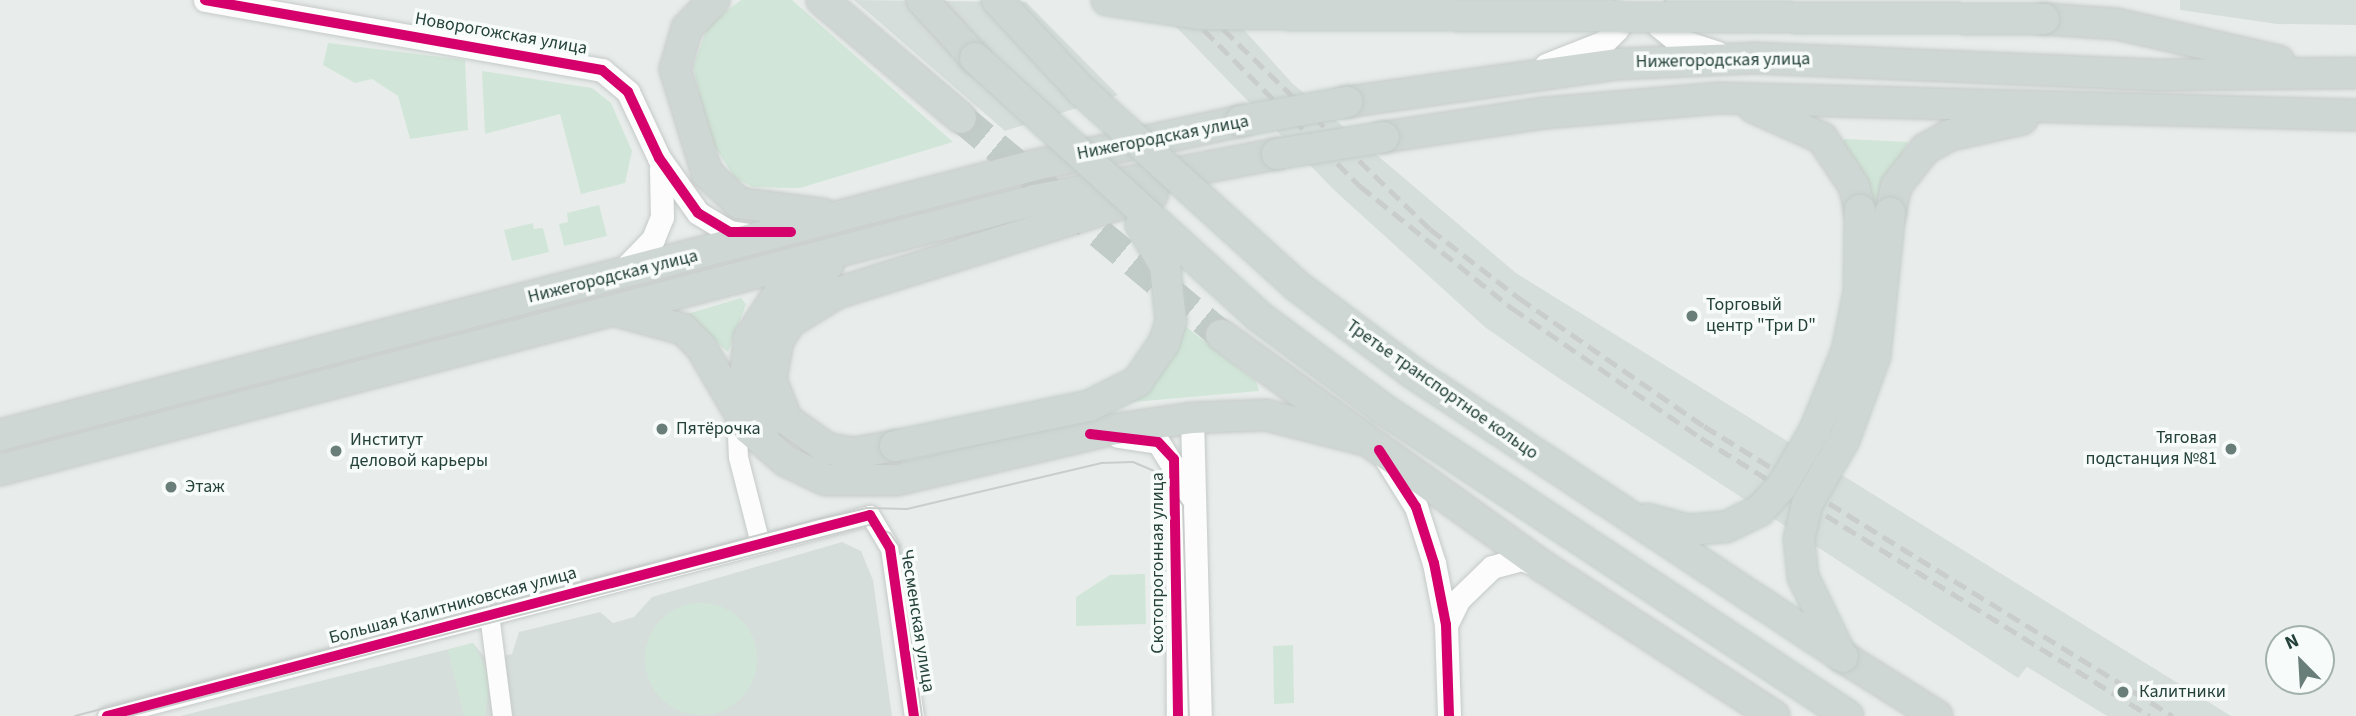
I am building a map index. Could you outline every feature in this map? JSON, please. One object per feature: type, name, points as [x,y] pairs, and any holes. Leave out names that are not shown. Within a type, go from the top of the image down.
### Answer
[{"type":"main road","points":[[713,0],[687,29],[675,69],[707,173],[739,203],[779,213],[882,207]]},
{"type":"main road","points":[[822,0],[961,118]]},
{"type":"main road","points":[[922,0],[1032,116],[1256,315],[1383,409],[1848,716]]},
{"type":"main road","name":"Третье транспортное кольцо","points":[[997,0],[1082,91],[1297,286],[1619,511],[1937,716]]},
{"type":"main road","points":[[1107,0],[1201,13],[2044,19],[2117,24],[2259,58],[2356,72]]},
{"type":"main road","name":"Нижегородская улица","points":[[0,435],[791,232],[1043,163],[1241,121],[1509,76],[1753,58],[2159,75],[2356,72]]},
{"type":"main road","points":[[1619,511],[1689,530],[1726,527],[1759,511],[1782,486],[1815,430],[1847,351],[1859,292],[1860,210],[1854,186],[1822,138],[1779,114],[1719,98]]},
{"type":"main road","name":"Нижегородская улица","points":[[0,470],[1035,200],[1277,154],[1384,137],[1545,113],[1719,98],[2356,116]]},
{"type":"main road","points":[[1843,657],[1803,577],[1798,539],[1807,504],[1844,440],[1875,356],[1890,213],[1909,164],[1950,135],[2093,110]]},
{"type":"main road","points":[[1123,199],[1165,267],[1171,295],[1164,344],[1137,382],[1089,406],[854,453],[828,449],[786,419],[775,400],[772,360],[790,322],[808,306],[1277,154]]},
{"type":"main road","points":[[786,461],[765,432],[745,378],[759,317],[804,277],[899,237]]},
{"type":"main road","points":[[598,312],[640,314],[683,329],[701,347],[736,412],[786,461],[826,480],[897,480],[1090,435],[1192,418],[1266,415],[1311,421],[1372,445]]},
{"type":"main road","points":[[1221,335],[1544,567],[1774,716]]},
{"type":"street","name":"Новорогожская улица","points":[[205,0],[602,70],[628,92],[659,158]]},
{"type":"street","points":[[1509,76],[1604,41],[1617,29],[1629,0]]},
{"type":"street","points":[[1651,0],[1659,26],[1675,39],[1753,58]]},
{"type":"street","points":[[659,158],[712,224],[753,236],[791,232]]},
{"type":"street","points":[[610,277],[629,268],[653,239],[664,197],[659,158]]},
{"type":"street","points":[[736,412],[738,457],[760,543]]},
{"type":"street","name":"Скотопрогонная улица","points":[[1192,418],[1200,716]]},
{"type":"street","name":"Скотопрогонная улица","points":[[1090,435],[1158,442],[1174,459],[1178,716]]},
{"type":"street","points":[[1372,445],[1416,507],[1446,625],[1448,716]]},
{"type":"street","name":"Чесменская улица","points":[[809,530],[870,515],[880,528],[890,548],[914,716]]},
{"type":"street","name":"Большая Калитниковская улица","points":[[107,716],[809,530]]},
{"type":"street","points":[[1446,625],[1458,600],[1492,567],[1522,559],[1544,567]]},
{"type":"street","points":[[489,614],[502,716]]},
{"type":"shaded area","points":[[854,0],[1026,2],[1118,95],[1005,131]]},
{"type":"shaded area","points":[[1150,0],[1217,0],[1292,83],[1516,273],[2231,716],[2107,716],[2027,667],[2018,678],[1560,379],[1486,328],[1334,190]]},
{"type":"shaded area","points":[[2180,0],[2356,0],[2356,25],[2277,24],[2180,10]]},
{"type":"shaded area","points":[[842,542],[861,551],[873,580],[892,716],[180,716],[473,643],[487,660],[512,654],[519,632],[600,612],[613,623],[634,617],[652,597]]},
{"type":"green space","points":[[741,0],[792,0],[953,142],[800,188],[753,187],[735,178],[710,139],[693,67],[708,25]]},
{"type":"green space","points":[[328,43],[465,60],[468,130],[410,139],[398,96],[372,79],[355,83],[323,65]]},
{"type":"green space","points":[[482,71],[592,88],[611,103],[632,151],[625,183],[581,194],[560,114],[485,134]]},
{"type":"green space","points":[[1845,139],[1908,142],[1875,208],[1842,142]]},
{"type":"green space","points":[[599,205],[607,236],[564,246],[559,224],[568,222],[567,213]]},
{"type":"green space","points":[[533,223],[534,229],[543,228],[549,252],[512,261],[504,230]]},
{"type":"green space","points":[[741,298],[746,304],[728,352],[684,315]]},
{"type":"green space","points":[[1185,326],[1256,381],[1259,391],[1133,402],[1124,392]]},
{"type":"green space","points":[[1145,574],[1146,624],[1076,626],[1076,597],[1110,575]]},
{"type":"green space","points":[[701,603],[722,607],[741,619],[753,638],[757,659],[753,680],[741,699],[722,711],[701,715],[680,711],[661,699],[649,680],[645,659],[649,638],[661,619],[680,607]]},
{"type":"green space","points":[[473,643],[490,678],[485,716],[464,716],[448,650]]},
{"type":"green space","points":[[1293,645],[1294,703],[1274,704],[1273,646]]},
{"type":"tunnel","points":[[961,118],[1221,335]]},
{"type":"tram line","points":[[75,716],[815,520],[867,508],[907,509],[1101,463],[1133,462],[1161,474],[1183,506],[1189,716]]},
{"type":"tram line","points":[[129,716],[869,525],[890,533],[899,546],[922,716]]},
{"type":"railway","points":[[1174,0],[1360,186],[1512,308],[1701,438],[2150,716]]},
{"type":"railway","points":[[1193,0],[1430,229],[1519,298],[1704,426],[2173,716]]},
{"type":"cycle path","points":[[205,0],[602,70],[628,92],[659,158],[698,213],[730,232],[791,232]]},
{"type":"cycle path","points":[[1090,434],[1158,442],[1174,459],[1178,716]]},
{"type":"cycle path","points":[[1379,450],[1416,507],[1434,563],[1446,625],[1449,716]]},
{"type":"cycle path","points":[[107,716],[870,515],[890,548],[914,716]]},
{"type":"place","name":"Торговый центр \"Три D\"","points":[[1692,316]]},
{"type":"place","name":"Пятёрочка","points":[[662,429]]},
{"type":"place","name":"Тяговая подстанция №81","points":[[2231,449]]},
{"type":"place","name":"Институт деловой карьеры","points":[[336,451]]},
{"type":"place","name":"Этаж","points":[[171,487]]},
{"type":"place","name":"Калитники","points":[[2123,692]]}]
